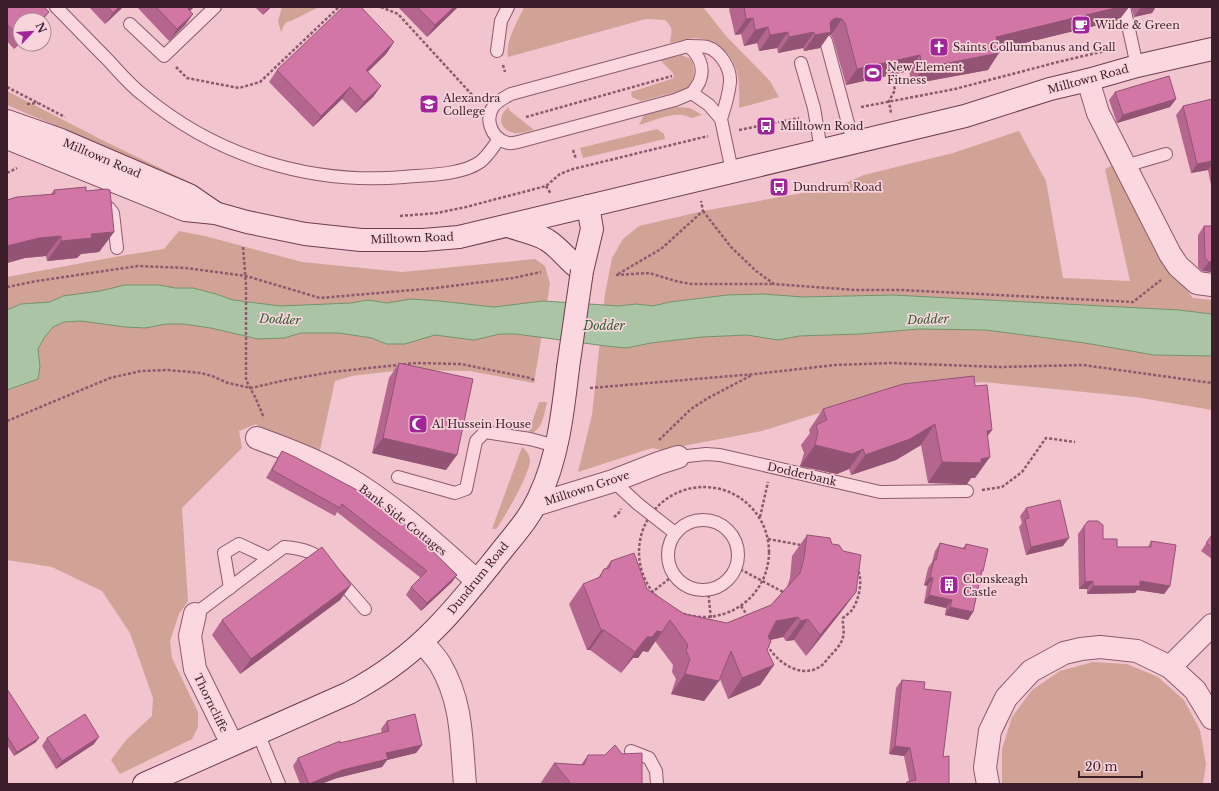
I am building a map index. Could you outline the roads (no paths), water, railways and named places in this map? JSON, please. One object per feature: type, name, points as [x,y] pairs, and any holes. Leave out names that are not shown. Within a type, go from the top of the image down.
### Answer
[{"type":"main road","name":"Milltown Road","points":[[7,138],[184,210],[215,213],[247,222],[305,234],[361,240],[423,240],[460,237],[965,116],[1050,89],[1088,80],[1135,56],[1212,49]]},
{"type":"main road","points":[[1088,80],[1098,113],[1170,254],[1178,266],[1197,283],[1212,285]]},
{"type":"main road","name":"Milltown Road","points":[[7,121],[61,140],[189,195],[215,213]]},
{"type":"main road","name":"Dundrum Road","points":[[144,784],[168,779],[232,744],[369,682],[422,642],[451,612],[477,581],[535,505],[544,487],[556,446],[565,398],[582,271],[592,229],[588,206]]},
{"type":"main road","points":[[508,226],[546,240],[570,263],[582,271]]},
{"type":"main road","name":"Bank Side Cottages","points":[[257,438],[309,457],[358,484],[386,504],[439,547],[477,581]]},
{"type":"main road","name":"Dodderbank","points":[[639,471],[678,457]]},
{"type":"main road","name":"Milltown Grove","points":[[535,505],[613,481],[639,471]]},
{"type":"main road","name":"Thorncliffe","points":[[195,614],[190,636],[195,669],[232,744]]},
{"type":"main road","points":[[1170,667],[1212,625]]},
{"type":"main road","points":[[422,642],[440,664],[450,685],[458,708],[462,733],[462,756],[465,784]]},
{"type":"main road","points":[[988,784],[985,768],[990,731],[1006,698],[1031,671],[1064,653],[1100,647],[1136,652],[1170,667],[1195,690],[1212,718]]},
{"type":"lane","points":[[56,7],[132,85],[154,104],[190,129],[219,144],[271,165],[317,175],[344,178],[379,178],[438,173],[465,169],[477,164],[487,155],[499,139]]},
{"type":"lane","points":[[130,24],[164,56],[215,7]]},
{"type":"lane","points":[[497,51],[501,20],[508,7]]},
{"type":"lane","points":[[1124,7],[1135,56]]},
{"type":"lane","points":[[826,41],[853,142]]},
{"type":"lane","points":[[688,46],[694,50],[697,55],[702,72],[701,79],[692,93],[675,100],[518,142],[505,143],[499,139],[492,130],[489,122],[489,115],[495,104],[511,94],[688,46],[707,48],[713,51],[724,61],[730,81],[727,101],[721,119]]},
{"type":"lane","points":[[802,64],[815,116],[820,150]]},
{"type":"lane","points":[[692,93],[709,104],[721,119],[732,171]]},
{"type":"lane","points":[[1125,166],[1166,154]]},
{"type":"lane","points":[[84,200],[103,204],[113,213],[117,248]]},
{"type":"lane","points":[[398,477],[456,493],[466,489],[476,441],[485,432],[530,439],[556,446]]},
{"type":"lane","name":"Dodderbank","points":[[678,457],[720,454],[880,492],[967,491]]},
{"type":"lane","points":[[613,481],[675,533]]},
{"type":"lane","points":[[705,519],[716,521],[726,527],[738,546],[739,558],[729,579],[720,586],[708,590],[696,590],[685,585],[674,575],[670,567],[668,556],[670,544],[675,533],[683,525],[693,520],[705,519]]},
{"type":"lane","points":[[230,588],[224,553],[239,544],[269,558]]},
{"type":"lane","points":[[195,614],[284,547],[300,548],[320,557],[366,609]]},
{"type":"lane","points":[[258,733],[279,784]]},
{"type":"lane","points":[[631,751],[649,758],[656,771],[657,784]]},
{"type":"water","name":"Dodder","points":[[125,285],[159,285],[175,288],[193,288],[233,300],[280,306],[351,303],[368,300],[387,303],[411,299],[494,307],[543,301],[619,306],[636,304],[653,306],[670,302],[727,295],[763,294],[803,297],[893,295],[1179,310],[1212,314],[1212,356],[1154,355],[1085,343],[986,330],[919,329],[860,334],[799,336],[778,340],[747,335],[702,337],[651,343],[626,348],[516,334],[500,334],[474,340],[435,335],[405,344],[386,344],[372,338],[339,333],[301,333],[284,338],[258,339],[211,328],[183,324],[166,324],[145,328],[81,321],[64,322],[53,327],[44,338],[38,349],[40,366],[38,379],[7,390],[7,310],[21,304],[50,302],[63,296],[100,291]]},
{"type":"place","name":"Wilde & Green","points":[[1081,25]]},
{"type":"place","name":"Saints Collumbanus and Gall","points":[[939,47]]},
{"type":"place","name":"New Element Fitness","points":[[873,73]]},
{"type":"place","name":"Alexandra College","points":[[429,104]]},
{"type":"place","name":"Milltown Road","points":[[766,126]]},
{"type":"place","name":"Dundrum Road","points":[[779,187]]},
{"type":"place","name":"Al Hussein House","points":[[418,424]]},
{"type":"place","name":"Clonskeagh Castle","points":[[949,585]]}]
